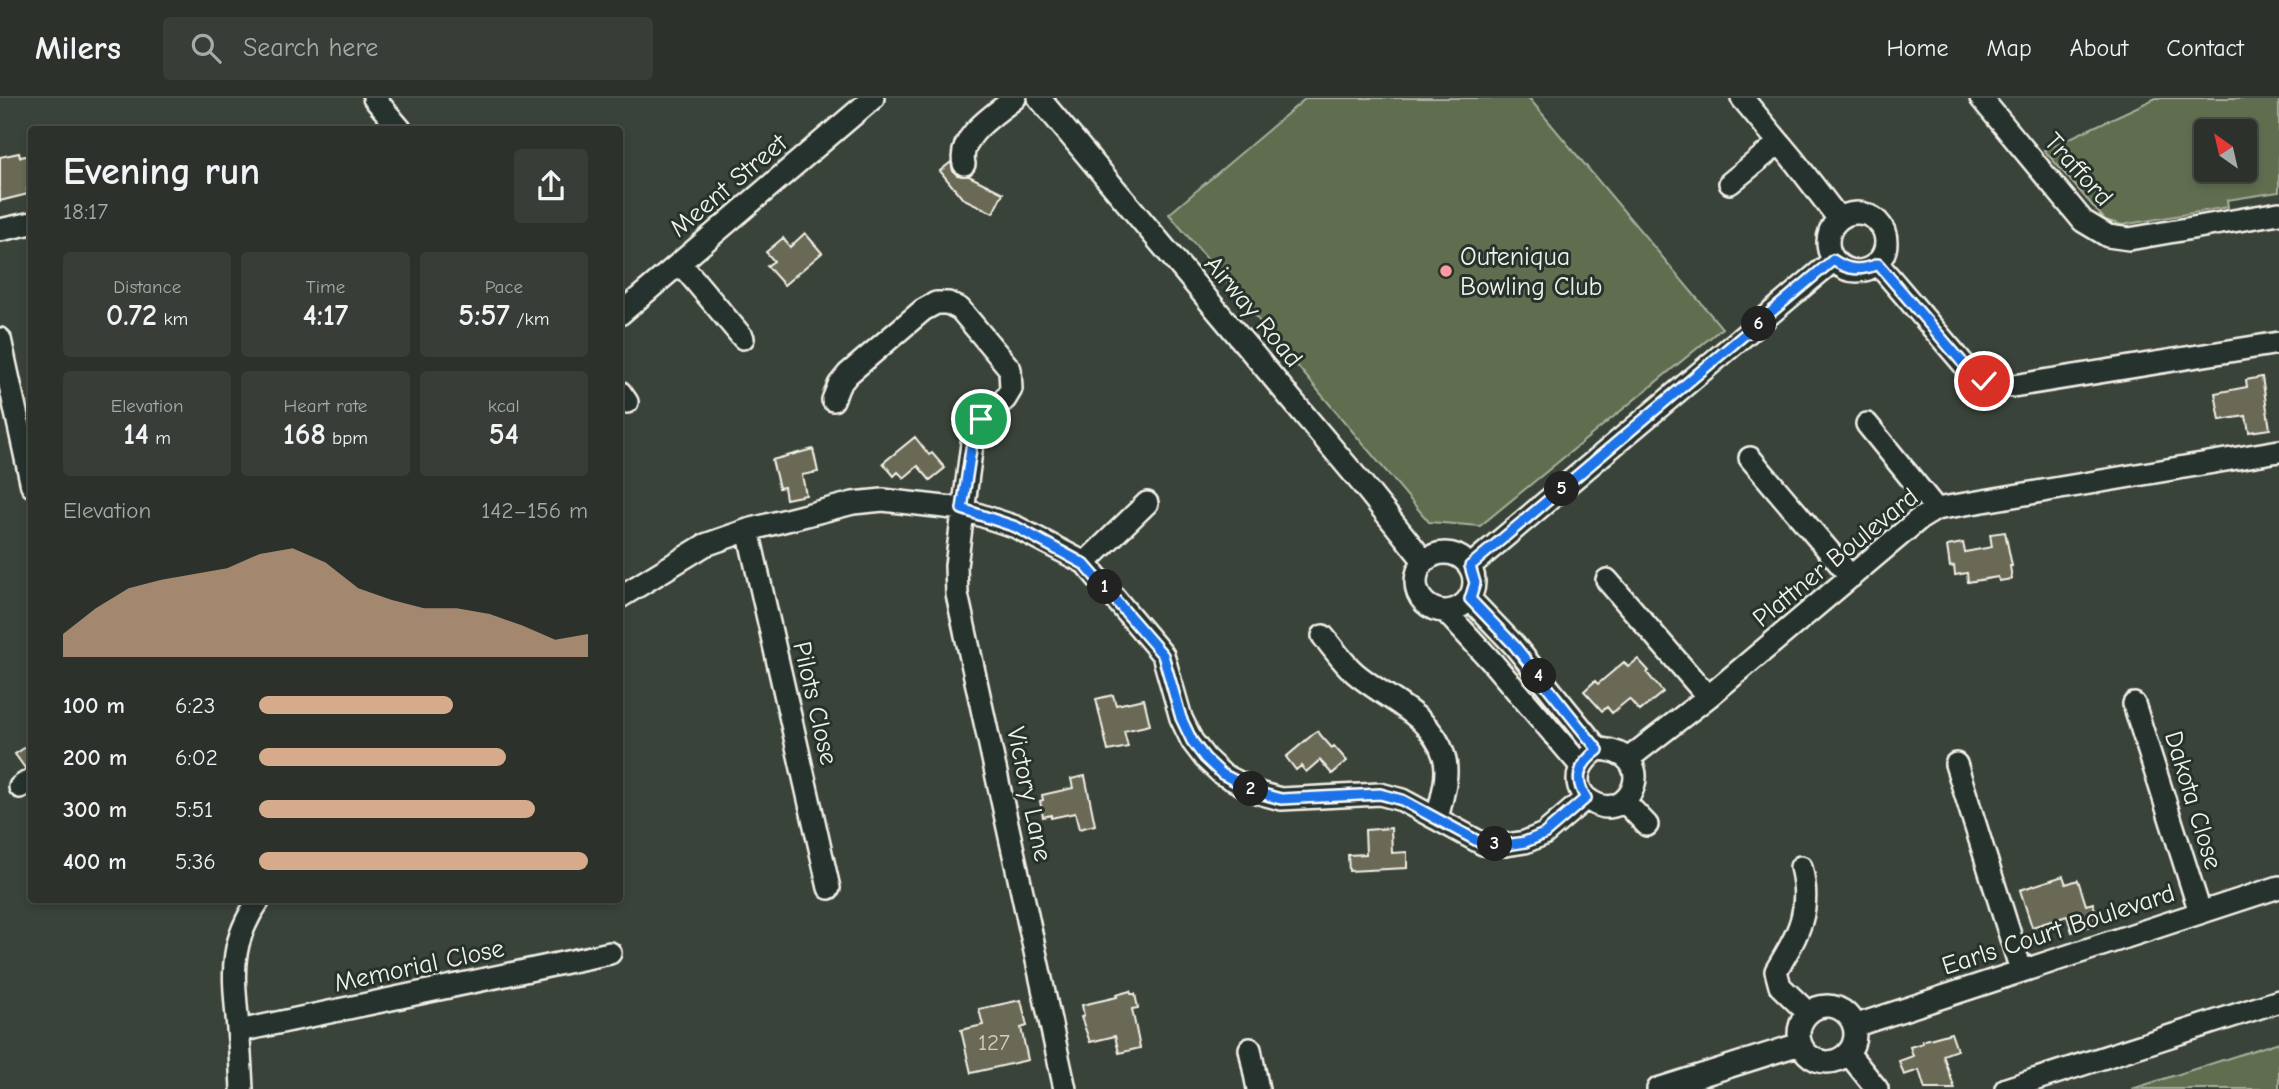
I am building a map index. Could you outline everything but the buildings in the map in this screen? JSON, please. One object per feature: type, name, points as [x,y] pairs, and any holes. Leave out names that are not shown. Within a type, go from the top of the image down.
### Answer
[{"type":"street","name":"Meent Street","points":[[623,311],[873,98]]},
{"type":"street","points":[[964,164],[962,157],[966,143],[1015,98]]},
{"type":"street","name":"Airway Road","points":[[1039,98],[1424,561]]},
{"type":"street","points":[[1742,98],[1839,219]]},
{"type":"street","name":"Trafford","points":[[1981,98],[2083,221],[2108,236],[2129,239],[2279,213]]},
{"type":"street","points":[[385,102],[399,126]]},
{"type":"street","points":[[1730,183],[1779,143]]},
{"type":"street","points":[[1849,214],[1862,214],[1877,221],[1884,230],[1886,251],[1878,264],[1852,270],[1833,260],[1829,237],[1839,219],[1849,214]]},
{"type":"street","points":[[0,230],[28,224]]},
{"type":"street","points":[[1470,566],[1833,260]]},
{"type":"street","points":[[680,263],[743,338]]},
{"type":"street","points":[[1878,264],[1968,369],[1984,381],[1995,384],[2013,386],[2279,342]]},
{"type":"street","name":"Victory Lane","points":[[834,400],[839,385],[848,374],[923,310],[936,303],[948,303],[960,309],[1010,369],[1011,389],[1005,399],[981,419],[973,436],[956,566],[957,593],[1065,1089]]},
{"type":"street","points":[[0,340],[28,468]]},
{"type":"street","points":[[1867,424],[1936,509]]},
{"type":"street","name":"Plattner Boulevard","points":[[1628,759],[1708,697],[1918,520],[1936,509],[2279,451]]},
{"type":"street","points":[[1750,458],[1851,577]]},
{"type":"street","points":[[623,595],[705,545],[748,530],[853,503],[883,500],[962,509],[1016,527],[1084,564],[1163,655],[1181,718],[1192,741],[1222,774],[1259,793],[1281,799],[1380,794],[1402,800],[1483,844],[1506,845],[1525,842],[1544,834],[1586,798]]},
{"type":"street","points":[[1084,564],[1147,503]]},
{"type":"street","name":"Pilots Close","points":[[748,530],[829,888]]},
{"type":"street","points":[[1443,552],[1463,559],[1470,566],[1475,583],[1470,599],[1459,609],[1446,612],[1426,605],[1415,587],[1416,573],[1424,561],[1443,552]]},
{"type":"street","points":[[1607,580],[1708,697]]},
{"type":"street","points":[[1470,599],[1514,645],[1598,750]]},
{"type":"street","points":[[1446,612],[1490,659],[1581,766]]},
{"type":"street","points":[[1323,636],[1353,672],[1411,712],[1437,741],[1444,756],[1446,773],[1437,819]]},
{"type":"street","name":"Dakota Close","points":[[2134,704],[2200,912]]},
{"type":"street","points":[[1598,750],[1613,750],[1628,759],[1634,769],[1632,792],[1624,801],[1613,806],[1601,806],[1586,798],[1580,789],[1578,780],[1581,766],[1598,750]]},
{"type":"street","points":[[1956,764],[2021,970]]},
{"type":"street","points":[[1624,801],[1647,825]]},
{"type":"street","points":[[1801,867],[1805,885],[1802,924],[1795,941],[1776,971],[1780,986],[1808,1013]]},
{"type":"street","name":"Earls Court Boulevard","points":[[1854,1026],[2279,887]]},
{"type":"street","points":[[242,1089],[233,975],[236,946],[247,917],[257,903]]},
{"type":"street","name":"Memorial Close","points":[[239,1031],[610,953]]},
{"type":"street","points":[[2006,1089],[2279,1001]]},
{"type":"street","points":[[1825,1006],[1835,1007],[1850,1017],[1855,1036],[1849,1053],[1826,1063],[1810,1057],[1800,1044],[1799,1027],[1808,1013],[1825,1006]]},
{"type":"street","points":[[1658,1089],[1800,1044]]},
{"type":"street","points":[[1250,1049],[1258,1089]]},
{"type":"street","points":[[1849,1053],[1877,1089]]},
{"type":"green space","name":"Outeniqua Bowling Club","points":[[1306,98],[1529,98],[1722,328],[1480,526],[1429,522],[1169,214]]},
{"type":"green space","points":[[2156,98],[2279,98],[2279,192],[2227,200],[2228,207],[2122,225],[2105,220],[2044,150]]},
{"type":"green space","points":[[2279,1042],[2279,1089],[2132,1089]]},
{"type":"place","name":"Outeniqua Bowling Club","points":[[1446,271]]},
{"type":"route","points":[[981,419],[973,436],[962,509],[1016,527],[1084,564],[1163,655],[1181,718],[1192,741],[1222,774],[1259,793],[1281,799],[1380,794],[1402,800],[1483,844],[1506,845],[1525,842],[1544,834],[1586,798],[1578,780],[1581,766],[1598,750],[1514,645],[1470,599],[1475,583],[1470,566],[1833,260],[1852,270],[1878,264],[1968,369],[1984,381]]}]
